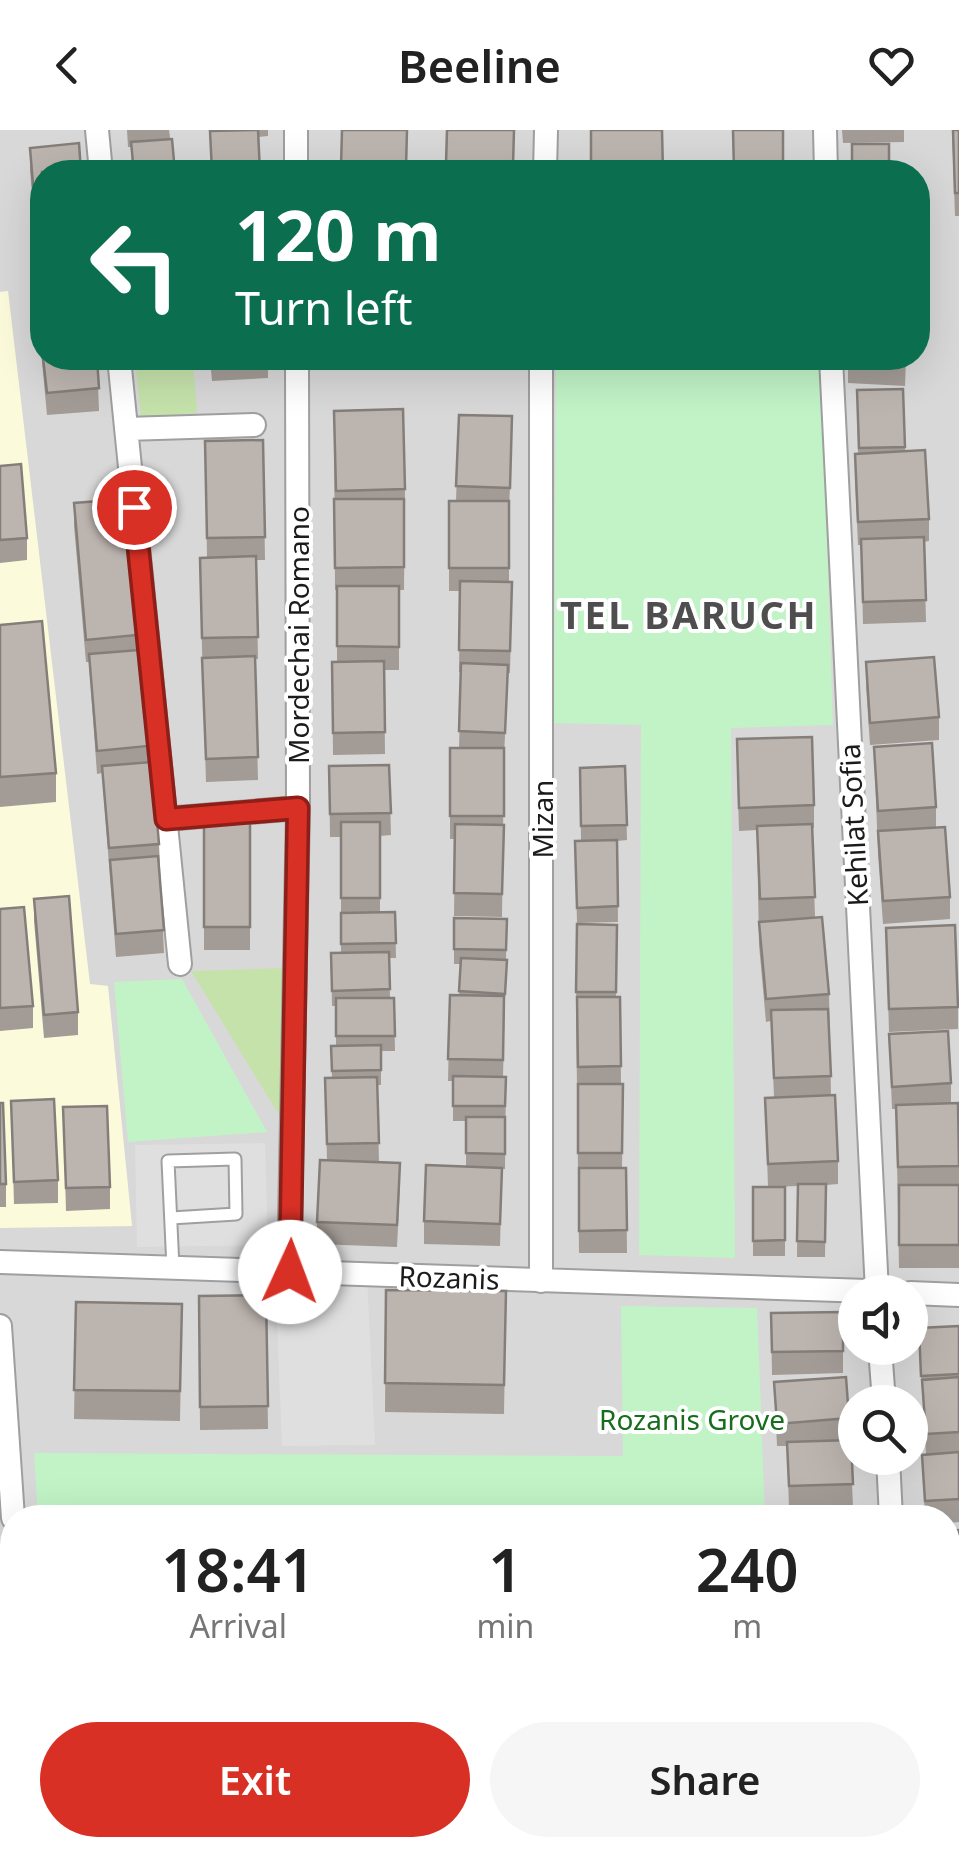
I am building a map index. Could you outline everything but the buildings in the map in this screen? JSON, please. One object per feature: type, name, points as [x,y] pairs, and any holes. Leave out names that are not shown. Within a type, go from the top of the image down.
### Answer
[{"type":"street","points":[[97,130],[100,160]]},
{"type":"street","points":[[296,130],[296,160]]},
{"type":"street","points":[[546,130],[546,160]]},
{"type":"street","points":[[825,130],[826,160]]},
{"type":"street","points":[[120,370],[180,964]]},
{"type":"street","name":"Mordechai Romano","points":[[290,1272],[298,808],[297,370]]},
{"type":"street","name":"Mizan","points":[[541,370],[541,1280]]},
{"type":"street","name":"Kehilat Sofia","points":[[832,370],[876,1275]]},
{"type":"street","points":[[126,429],[254,424]]},
{"type":"street","points":[[166,819],[298,808]]},
{"type":"street","name":"Rozanis","points":[[0,1262],[838,1291]]},
{"type":"street","points":[[928,1294],[959,1295]]},
{"type":"street","points":[[0,1326],[12,1505]]},
{"type":"street","points":[[889,1475],[891,1505]]},
{"type":"lane","points":[[171,1218],[236,1214],[235,1159],[168,1162],[173,1268]]},
{"type":"shaded area","points":[[0,130],[959,130],[959,1505],[0,1505]]},
{"type":"shaded area","points":[[8,291],[90,984],[108,986],[132,1226],[0,1228],[0,292]]},
{"type":"shaded area","points":[[265,1143],[268,1245],[137,1247],[135,1145]]},
{"type":"shaded area","points":[[275,1272],[367,1275],[375,1445],[282,1446]]},
{"type":"green space","points":[[136,370],[194,370],[197,413],[141,418]]},
{"type":"green space","points":[[556,370],[821,370],[833,725],[731,728],[735,1258],[639,1255],[641,725],[554,723]]},
{"type":"green space","points":[[285,968],[281,1118],[191,971]]},
{"type":"green space","points":[[182,979],[267,1132],[128,1142],[114,982]]},
{"type":"green space","name":"Rozanis Grove","points":[[621,1306],[757,1308],[765,1505],[37,1505],[34,1453],[623,1456]]},
{"type":"district","name":"TEL BARUCH","points":[[689,614]]},
{"type":"route","points":[[134,507],[166,819],[298,808],[290,1272]]}]
